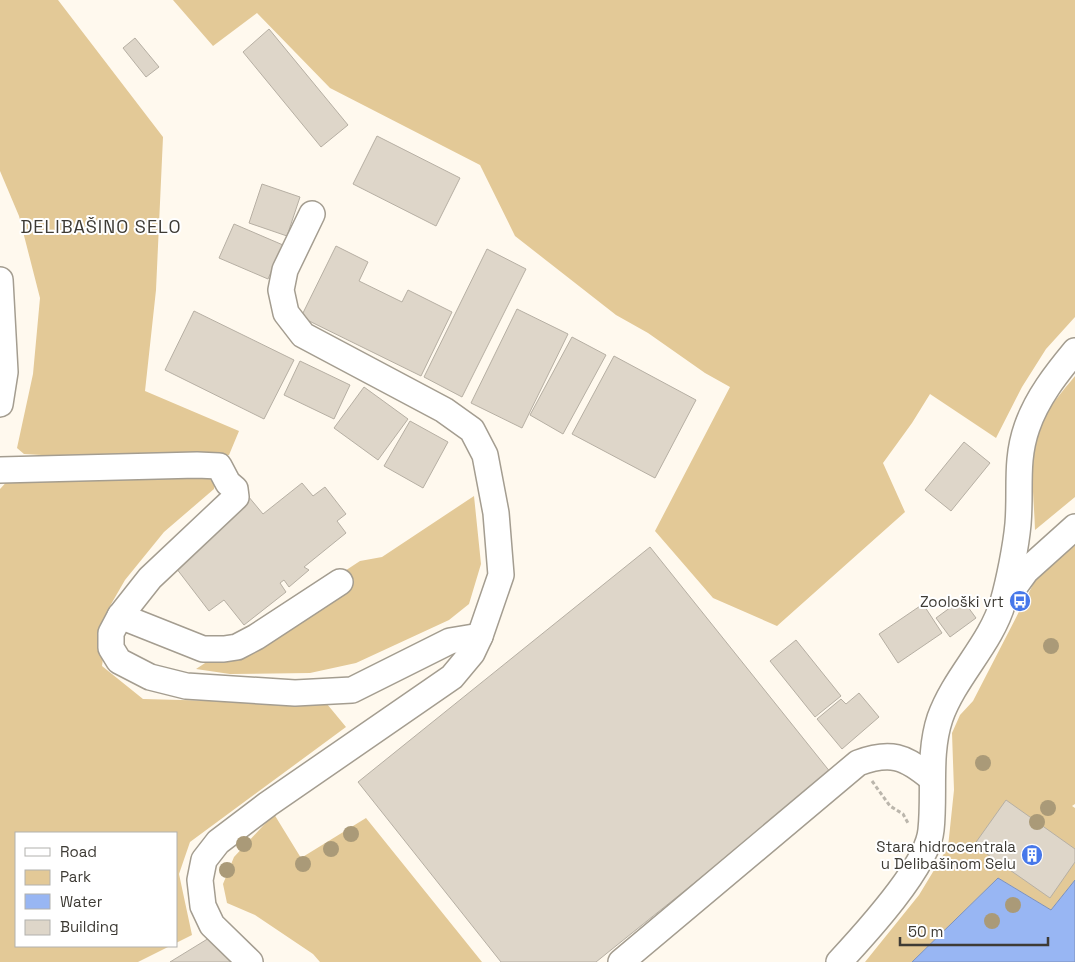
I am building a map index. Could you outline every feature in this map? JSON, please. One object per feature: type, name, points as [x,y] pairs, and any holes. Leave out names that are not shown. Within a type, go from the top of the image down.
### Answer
[{"type":"street","points":[[250,962],[212,925],[203,906],[200,880],[204,860],[218,842],[268,804],[452,677],[472,653],[480,636],[501,575],[496,513],[485,455],[472,430],[444,410],[303,335],[286,313],[281,290],[285,270],[312,214]]},
{"type":"street","points":[[0,280],[4,312],[5,372],[0,404]]},
{"type":"street","points":[[1003,602],[1018,524],[1017,478],[1027,428],[1040,398],[1075,351]]},
{"type":"street","points":[[0,470],[219,466],[228,483],[234,488],[236,497],[150,578],[120,616],[111,633],[111,648],[119,661],[150,677],[186,686],[294,693],[352,690],[450,641],[480,636]]},
{"type":"street","points":[[839,962],[871,928],[911,876],[922,855],[931,832],[931,778],[940,718],[976,657],[1003,602],[1026,571],[1075,526]]},
{"type":"street","points":[[120,616],[203,650],[238,647],[340,582]]},
{"type":"street","points":[[621,962],[858,763],[879,755],[886,756],[914,764],[931,778]]},
{"type":"path","points":[[858,763],[890,806],[903,814],[910,830]]},
{"type":"green space","points":[[0,0],[58,0],[163,137],[156,290],[145,391],[239,431],[229,455],[94,458],[24,454],[17,448],[33,374],[40,298],[19,216],[0,171]]},
{"type":"green space","points":[[173,0],[1075,0],[1075,317],[1046,349],[1022,387],[996,438],[930,394],[883,463],[905,512],[777,626],[713,598],[655,531],[730,387],[705,373],[648,333],[616,315],[515,236],[480,165],[330,88],[257,13],[213,46]]},
{"type":"green space","points":[[1075,376],[1075,497],[1035,530],[1033,464],[1036,438],[1047,413]]},
{"type":"green space","points":[[12,476],[216,477],[214,489],[164,532],[125,580],[106,613],[106,636],[102,666],[143,699],[327,704],[346,727],[190,842],[179,874],[192,935],[178,942],[178,832],[15,832],[15,947],[168,947],[138,962],[0,962],[0,489]]},
{"type":"green space","points":[[474,496],[481,564],[469,604],[449,620],[356,663],[310,673],[230,674],[196,669],[360,561],[382,557]]},
{"type":"green space","points":[[1075,540],[1075,804],[1072,806],[1075,808],[1075,880],[1051,910],[998,878],[912,962],[865,962],[919,895],[948,847],[954,790],[952,733],[960,715],[973,701],[1039,573]]},
{"type":"green space","points":[[274,814],[301,858],[366,818],[482,962],[320,962],[313,954],[255,915],[227,903],[223,884],[234,857]]},
{"type":"water","points":[[998,878],[1051,910],[1075,880],[1075,962],[912,962]]},
{"type":"building","points":[[269,29],[348,125],[321,147],[243,52]]},
{"type":"building","points":[[135,38],[159,67],[146,77],[123,48]]},
{"type":"building","points":[[377,136],[460,178],[436,226],[353,184]]},
{"type":"building","points":[[262,184],[300,197],[287,236],[249,223]]},
{"type":"building","points":[[234,224],[283,245],[268,279],[219,258]]},
{"type":"building","points":[[336,246],[368,262],[359,281],[402,302],[408,290],[452,312],[421,376],[301,317]]},
{"type":"building","points":[[487,249],[526,269],[462,397],[424,377]]},
{"type":"building","points":[[517,309],[568,334],[522,428],[471,403]]},
{"type":"building","points":[[194,311],[294,360],[264,419],[165,370]]},
{"type":"building","points":[[572,337],[606,355],[563,434],[530,415]]},
{"type":"building","points":[[614,356],[696,400],[655,478],[572,434]]},
{"type":"building","points":[[300,361],[350,385],[334,419],[284,395]]},
{"type":"building","points":[[364,387],[408,419],[378,460],[334,428]]},
{"type":"building","points":[[410,421],[448,442],[423,488],[384,466]]},
{"type":"building","points":[[964,442],[990,463],[951,511],[925,490]]},
{"type":"building","points":[[302,483],[313,496],[325,487],[346,514],[337,521],[346,533],[304,567],[309,570],[289,587],[284,580],[280,583],[286,592],[244,625],[224,600],[209,611],[173,564],[248,496],[263,514]]},
{"type":"building","points":[[650,547],[831,773],[596,962],[501,962],[358,782]]},
{"type":"building","points":[[962,599],[976,618],[950,637],[936,618]]},
{"type":"building","points":[[923,604],[942,633],[898,663],[879,634]]},
{"type":"building","points":[[796,640],[841,696],[815,717],[770,661]]},
{"type":"building","points":[[859,693],[879,717],[842,749],[817,719],[841,699],[846,704]]},
{"type":"building","name":"Stara hidrocentrala u Delibašinom Selu","points":[[1006,800],[1075,849],[1075,862],[1050,898],[974,845]]},
{"type":"building","points":[[214,935],[231,962],[170,962]]},
{"type":"place","name":"Zoološki vrt","points":[[1020,601]]},
{"type":"place","name":"Stara hidrocentrala u Delibašinom Selu","points":[[1032,855]]},
{"type":"district","name":"DELIBAŠINO SELO","points":[[101,226]]}]
